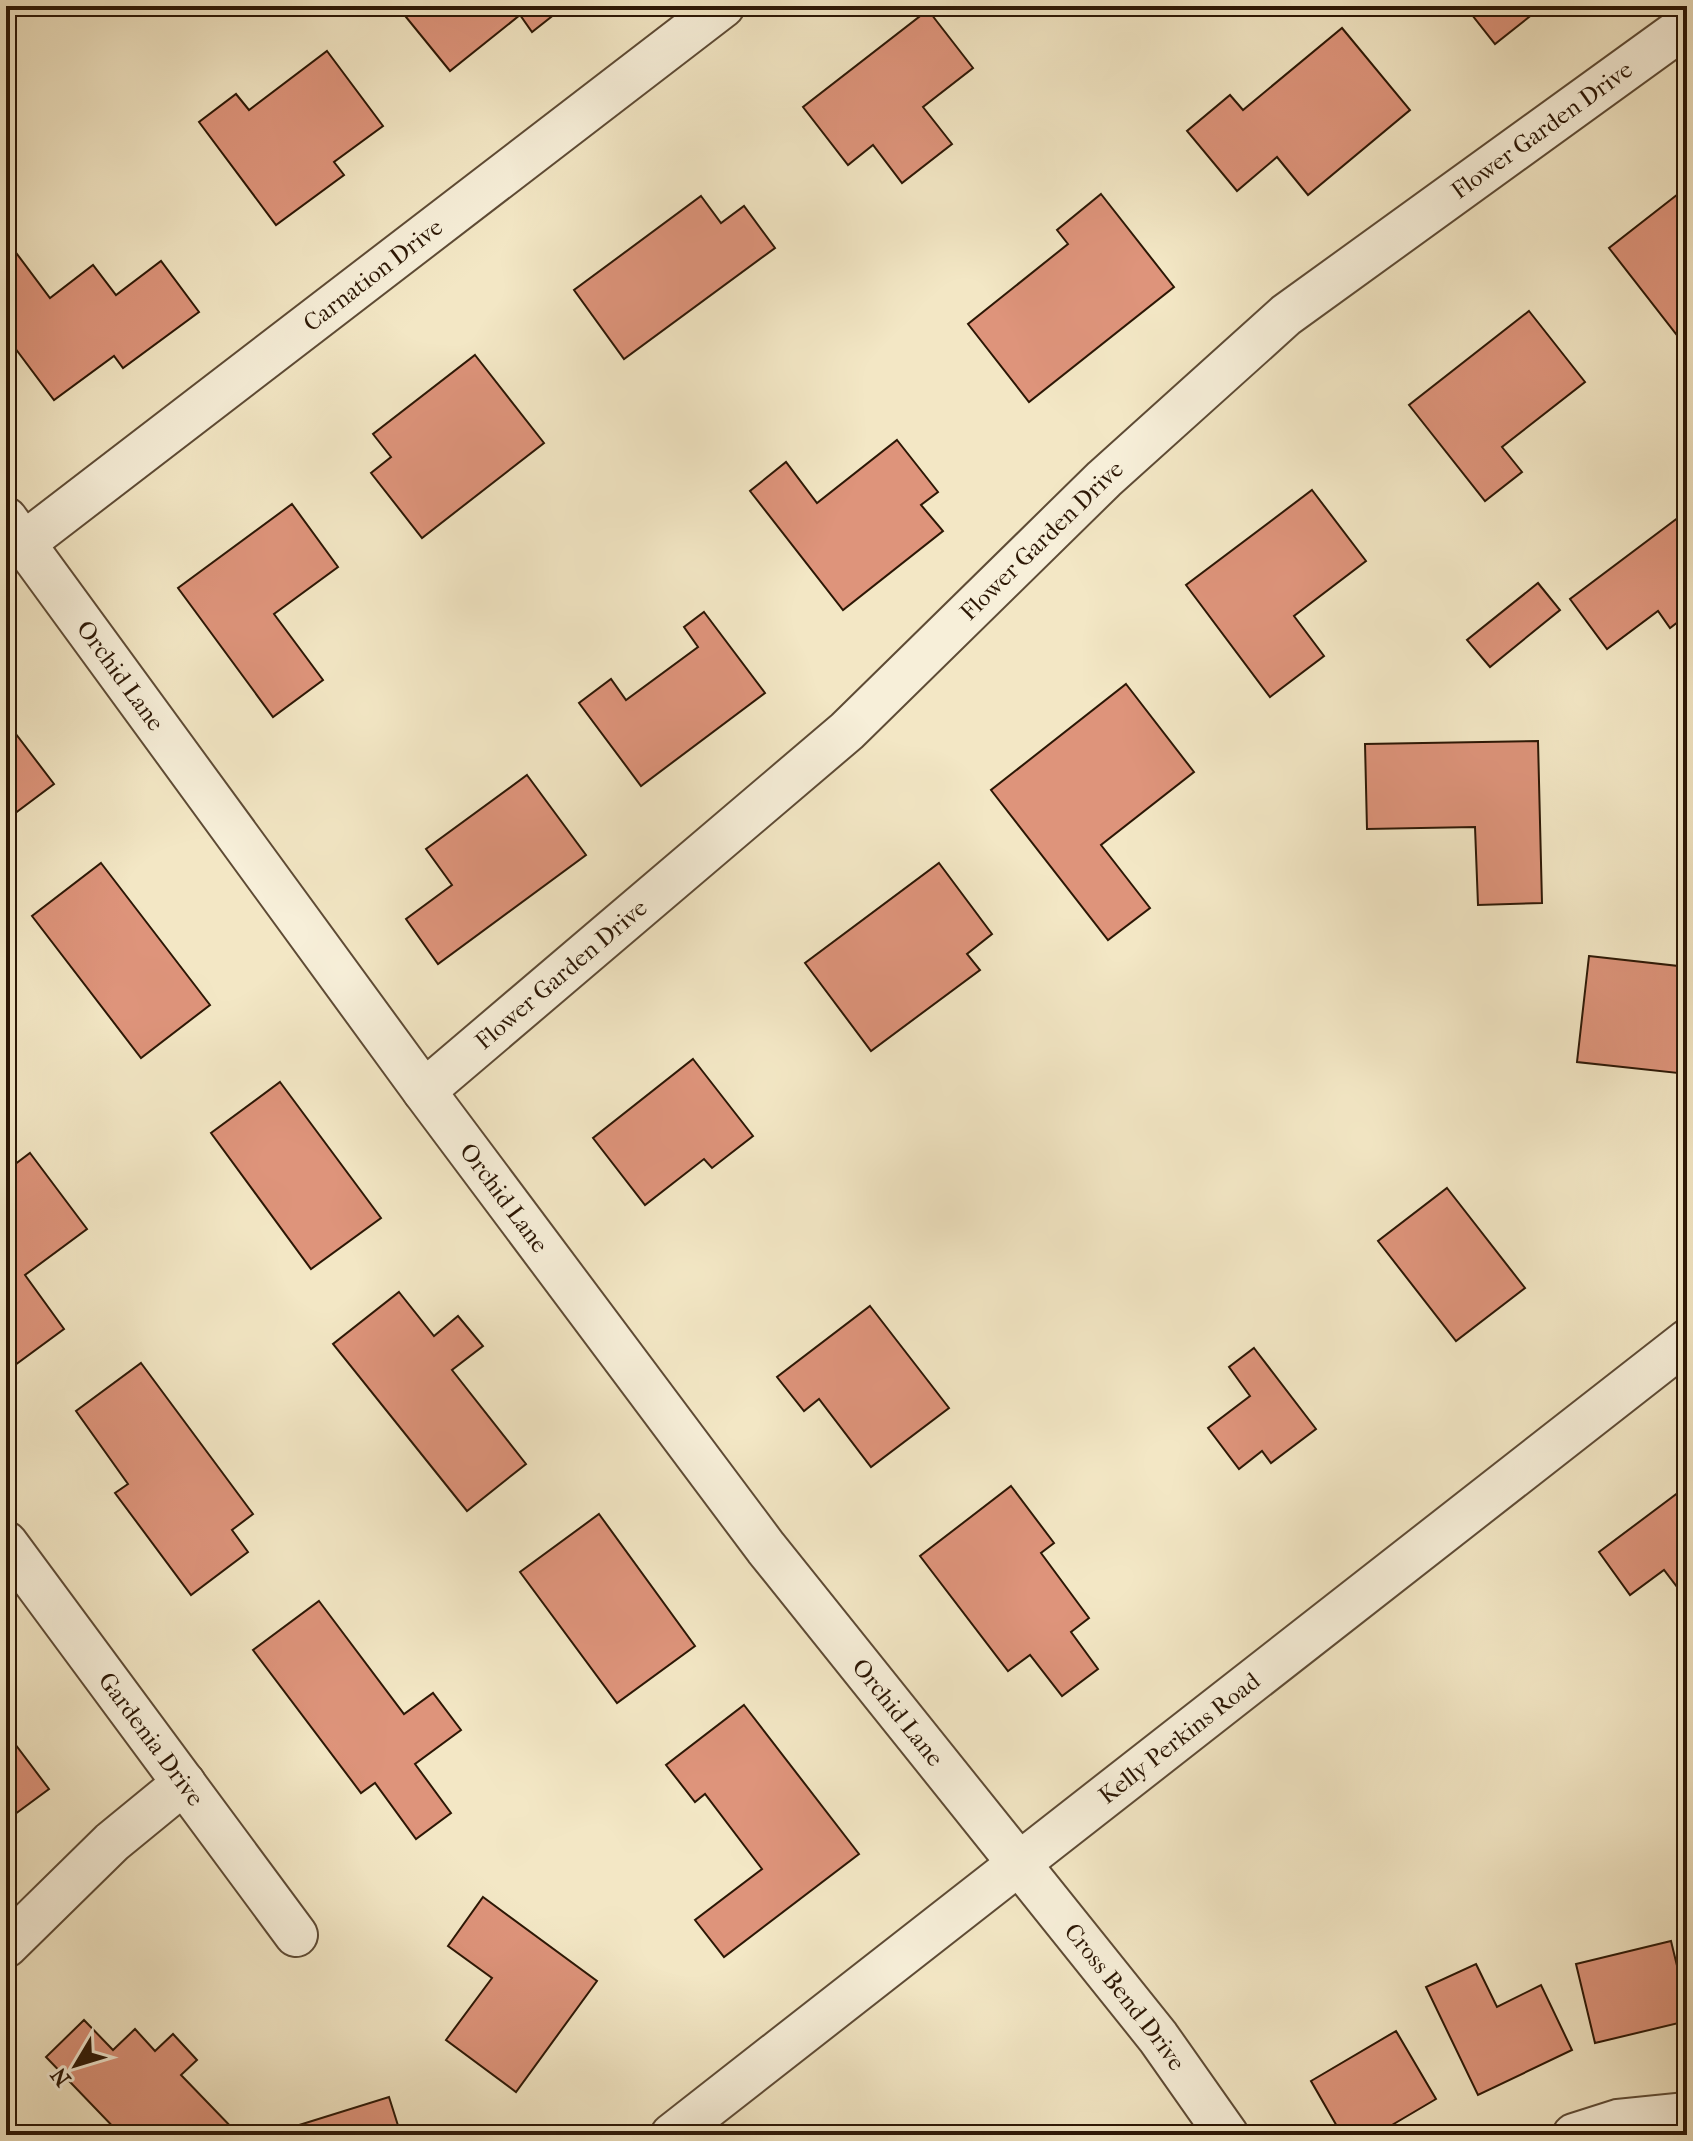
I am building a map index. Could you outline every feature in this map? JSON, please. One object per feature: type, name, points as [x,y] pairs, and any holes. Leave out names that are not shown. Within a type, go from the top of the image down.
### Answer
[{"type":"street","name":"Carnation Drive","points":[[15,531],[723,6]]},
{"type":"street","name":"Flower Garden Drive","points":[[424,1091],[847,731],[1104,479],[1286,315],[1687,25]]},
{"type":"street","name":"Orchid Lane","points":[[15,531],[424,1091],[766,1548],[1020,1862]]},
{"type":"street","name":"Kelly Perkins Road","points":[[672,2135],[1687,1341]]},
{"type":"street","name":"Gardenia Drive","points":[[6,1543],[296,1935]]},
{"type":"street","points":[[6,1946],[112,1842],[184,1783]]},
{"type":"street","name":"Cross Bend Drive","points":[[1020,1862],[1158,2037],[1227,2135]]},
{"type":"street","points":[[1574,2135],[1618,2121],[1687,2114]]},
{"type":"building","points":[[397,6],[565,6],[532,32],[520,15],[450,71]]},
{"type":"building","points":[[1465,6],[1543,6],[1495,44]]},
{"type":"building","points":[[928,10],[973,68],[923,107],[952,144],[902,183],[873,145],[848,165],[803,107]]},
{"type":"building","points":[[1342,28],[1410,110],[1308,195],[1277,157],[1237,191],[1187,131],[1230,95],[1243,110]]},
{"type":"building","points":[[327,51],[383,126],[334,162],[344,175],[276,225],[199,122],[236,94],[249,110]]},
{"type":"building","points":[[1687,187],[1687,348],[1609,248]]},
{"type":"building","points":[[1101,194],[1174,287],[1029,402],[968,324],[1068,244],[1057,230]]},
{"type":"building","points":[[701,196],[721,223],[744,206],[775,248],[624,359],[574,290]]},
{"type":"building","points":[[11,246],[50,298],[93,265],[116,295],[161,261],[199,312],[123,368],[114,356],[54,400],[6,336],[6,249]]},
{"type":"building","points":[[1529,311],[1585,382],[1502,447],[1522,472],[1485,501],[1409,405]]},
{"type":"building","points":[[475,355],[544,443],[422,538],[371,473],[391,457],[373,434]]},
{"type":"building","points":[[897,440],[938,492],[921,505],[943,531],[843,610],[750,491],[786,462],[817,503]]},
{"type":"building","points":[[1312,490],[1366,561],[1294,616],[1324,656],[1270,697],[1186,585]]},
{"type":"building","points":[[292,504],[338,567],[274,614],[323,680],[273,717],[178,588]]},
{"type":"building","points":[[1687,511],[1687,615],[1670,628],[1658,611],[1607,649],[1570,599]]},
{"type":"building","points":[[1538,583],[1560,610],[1490,667],[1467,640]]},
{"type":"building","points":[[704,612],[765,693],[641,786],[579,703],[611,679],[626,700],[698,647],[684,627]]},
{"type":"building","points":[[1126,684],[1194,772],[1101,845],[1150,908],[1108,940],[991,790]]},
{"type":"building","points":[[6,721],[54,784],[6,820]]},
{"type":"building","points":[[1538,741],[1542,903],[1478,905],[1475,827],[1367,829],[1365,744]]},
{"type":"building","points":[[527,775],[586,855],[438,964],[406,919],[452,885],[426,849]]},
{"type":"building","points":[[101,863],[210,1005],[141,1058],[32,916]]},
{"type":"building","points":[[939,863],[992,934],[967,954],[980,970],[871,1051],[805,963]]},
{"type":"building","points":[[1589,956],[1687,967],[1687,1074],[1577,1062]]},
{"type":"building","points":[[693,1059],[753,1136],[712,1168],[704,1159],[645,1205],[593,1138]]},
{"type":"building","points":[[280,1082],[381,1218],[311,1269],[211,1133]]},
{"type":"building","points":[[30,1153],[87,1229],[25,1275],[64,1329],[15,1365],[6,1352],[6,1171]]},
{"type":"building","points":[[1447,1188],[1525,1288],[1456,1341],[1378,1241]]},
{"type":"building","points":[[399,1292],[434,1336],[458,1316],[483,1346],[452,1370],[526,1464],[467,1511],[333,1344]]},
{"type":"building","points":[[870,1306],[949,1408],[871,1467],[819,1399],[804,1411],[777,1377]]},
{"type":"building","points":[[1254,1348],[1316,1429],[1271,1463],[1262,1451],[1239,1469],[1208,1428],[1250,1396],[1229,1367]]},
{"type":"building","points":[[141,1363],[253,1514],[232,1530],[248,1552],[191,1595],[115,1493],[128,1484],[76,1411]]},
{"type":"building","points":[[1011,1486],[1054,1543],[1041,1553],[1089,1618],[1071,1632],[1098,1669],[1062,1696],[1030,1655],[1008,1671],[920,1556]]},
{"type":"building","points":[[1687,1486],[1687,1600],[1664,1570],[1630,1595],[1599,1552]]},
{"type":"building","points":[[599,1514],[695,1646],[617,1703],[520,1572]]},
{"type":"building","points":[[319,1601],[404,1714],[433,1693],[461,1730],[415,1764],[451,1813],[416,1839],[375,1783],[361,1793],[253,1650]]},
{"type":"building","points":[[744,1705],[859,1854],[724,1957],[695,1920],[762,1869],[705,1794],[695,1802],[666,1765]]},
{"type":"building","points":[[6,1732],[49,1789],[7,1820],[6,1818]]},
{"type":"building","points":[[483,1897],[597,1981],[516,2092],[446,2040],[492,1978],[448,1946]]},
{"type":"building","points":[[1671,1941],[1687,2007],[1687,2021],[1595,2043],[1576,1964]]},
{"type":"building","points":[[1476,1964],[1497,2007],[1541,1985],[1572,2050],[1478,2095],[1426,1987]]},
{"type":"building","points":[[84,2020],[113,2050],[135,2029],[155,2051],[173,2034],[197,2060],[181,2075],[238,2134],[121,2135],[46,2057]]},
{"type":"building","points":[[1396,2031],[1436,2099],[1375,2135],[1342,2135],[1311,2081]]},
{"type":"building","points":[[389,2097],[401,2135],[267,2135]]}]
